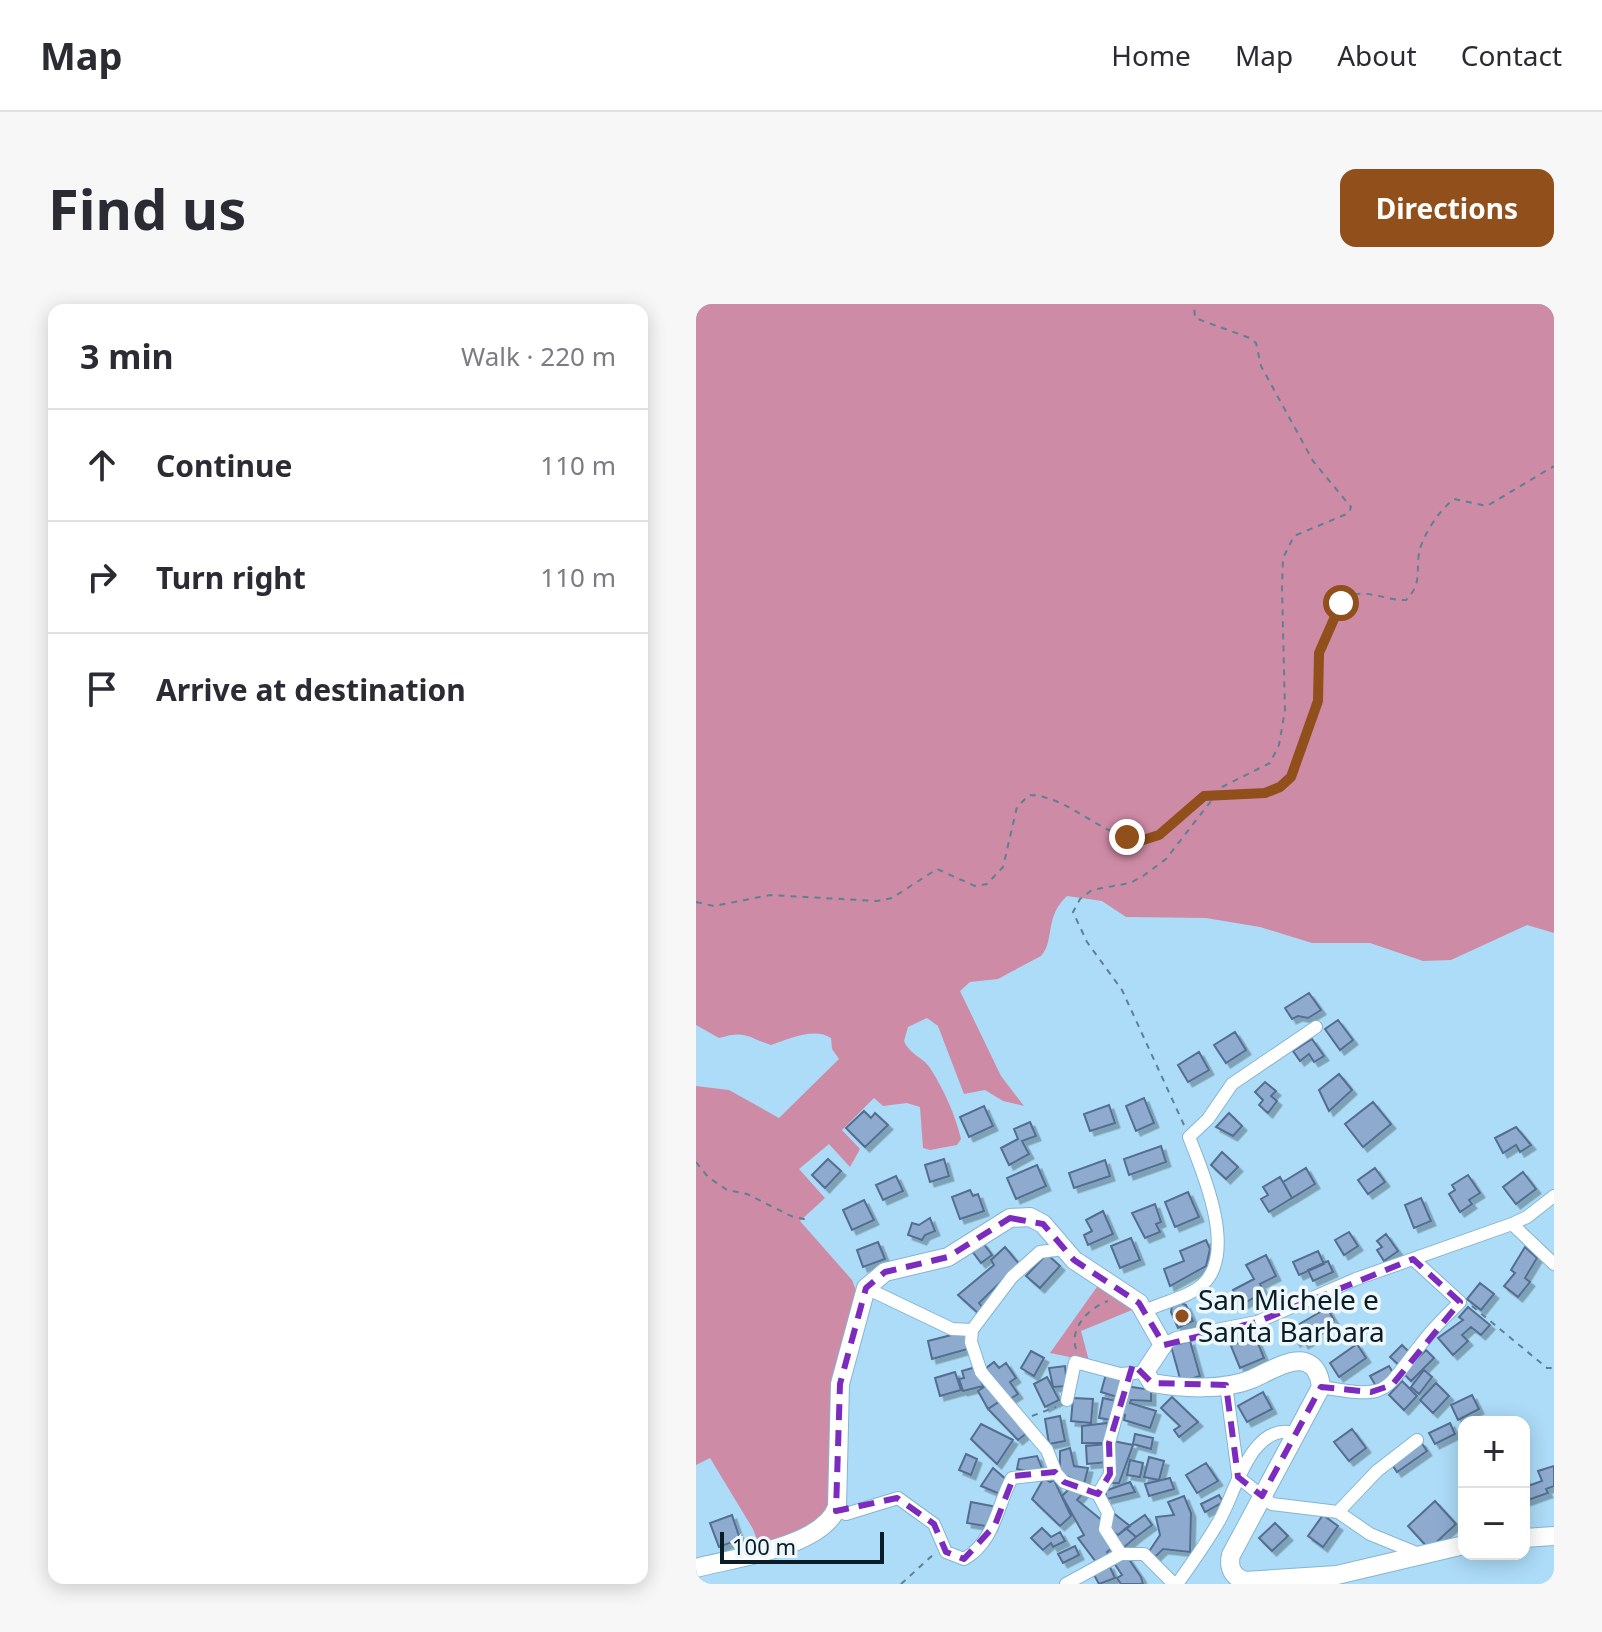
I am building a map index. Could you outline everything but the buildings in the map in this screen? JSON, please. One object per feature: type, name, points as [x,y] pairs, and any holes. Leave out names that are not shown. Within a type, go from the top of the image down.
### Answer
[{"type":"street","points":[[1139,1304],[1199,1287],[1213,1263],[1218,1222],[1189,1137],[1208,1119],[1232,1084],[1316,1027]]},
{"type":"street","points":[[1098,1494],[1110,1474],[1109,1443],[1137,1373],[1163,1345],[1176,1338],[1257,1322],[1356,1279],[1512,1224],[1554,1196]]},
{"type":"street","points":[[696,1568],[780,1547],[822,1528],[836,1511],[840,1384],[866,1288],[885,1272],[948,1257],[1010,1218],[1030,1217],[1043,1224],[1074,1260],[1139,1304],[1163,1345]]},
{"type":"street","points":[[1512,1224],[1554,1264]]},
{"type":"street","points":[[1063,1249],[1040,1252],[1026,1262],[972,1330],[974,1354],[981,1372],[1047,1450],[1056,1473],[1064,1482],[1098,1494],[1108,1513],[1105,1529],[1121,1554]]},
{"type":"street","points":[[1321,1387],[1371,1392],[1392,1385],[1421,1344],[1460,1302],[1413,1259]]},
{"type":"street","points":[[866,1288],[952,1329],[972,1330]]},
{"type":"street","points":[[1067,1400],[1075,1362],[1137,1373],[1152,1383],[1171,1386],[1244,1382],[1296,1361],[1313,1366],[1321,1387]]},
{"type":"street","points":[[1226,1385],[1238,1477],[1282,1507],[1338,1512],[1370,1534],[1419,1554]]},
{"type":"street","points":[[1321,1387],[1230,1561],[1232,1572],[1240,1579],[1337,1575],[1458,1546]]},
{"type":"street","points":[[1066,1584],[1121,1554],[1144,1554],[1175,1584],[1218,1523],[1248,1458],[1266,1440],[1282,1433],[1295,1433]]},
{"type":"street","points":[[1338,1512],[1377,1471],[1417,1440]]},
{"type":"street","points":[[836,1511],[846,1514],[898,1498],[929,1518],[946,1552],[955,1558],[970,1556],[995,1525],[1003,1495],[1012,1478],[1056,1473]]},
{"type":"street","points":[[1530,1538],[1554,1536]]},
{"type":"path","points":[[1189,1137],[1122,990],[1087,942],[1073,912],[1080,899],[1092,890],[1130,883],[1166,859],[1222,787],[1270,763],[1279,745],[1285,710],[1281,675],[1283,558],[1294,536],[1323,521],[1349,513],[1351,507],[1313,461],[1297,435],[1261,366],[1256,343],[1195,318],[1194,304]]},
{"type":"path","points":[[696,902],[714,906],[770,895],[877,901],[892,898],[937,869],[975,886],[987,884],[1003,867],[1017,807],[1029,795],[1056,801],[1127,837],[1143,840],[1159,835],[1179,820],[1194,801],[1215,796],[1265,793],[1280,787],[1291,777],[1318,701],[1319,653],[1341,603],[1352,595],[1406,600],[1416,591],[1420,577],[1422,542],[1444,505],[1454,499],[1487,506],[1554,466]]},
{"type":"path","points":[[696,1162],[708,1177],[727,1190],[747,1194],[793,1217],[809,1220]]},
{"type":"path","points":[[1460,1302],[1469,1304],[1547,1368],[1554,1368]]},
{"type":"path","points":[[1080,1363],[1074,1341],[1081,1320],[1103,1303],[1139,1304]]},
{"type":"path","points":[[1021,1420],[1067,1400]]},
{"type":"path","points":[[901,1584],[932,1557],[941,1542]]},
{"type":"highlighted area","points":[[1010,1218],[1043,1224],[1074,1260],[1139,1303],[1164,1345],[1257,1322],[1413,1259],[1460,1302],[1392,1385],[1371,1392],[1321,1387],[1262,1496],[1238,1477],[1226,1385],[1152,1383],[1133,1364],[1109,1443],[1110,1474],[1098,1494],[1064,1482],[1055,1472],[1014,1476],[995,1525],[964,1559],[946,1552],[934,1524],[897,1498],[836,1511],[840,1384],[866,1288],[885,1272],[948,1257]]},
{"type":"shaded area","points":[[696,304],[1554,304],[1554,933],[1527,925],[1451,960],[1423,961],[1370,943],[1312,943],[1260,927],[1206,918],[1126,917],[1102,901],[1067,896],[1055,912],[1048,943],[1041,956],[998,979],[970,982],[960,991],[1001,1076],[1024,1106],[1003,1101],[985,1090],[964,1094],[938,1026],[927,1018],[908,1027],[904,1041],[930,1068],[944,1094],[961,1139],[957,1145],[930,1150],[923,1148],[920,1107],[907,1103],[883,1106],[874,1098],[842,1130],[860,1149],[850,1167],[829,1144],[799,1169],[825,1198],[800,1221],[852,1280],[857,1293],[828,1517],[761,1550],[753,1529],[710,1458],[696,1465],[696,1086],[729,1090],[779,1118],[839,1059],[832,1049],[831,1038],[825,1035],[801,1035],[771,1045],[741,1035],[719,1038],[696,1025]]},
{"type":"shaded area","points":[[1099,1284],[1127,1301],[1132,1310],[1081,1331],[1089,1361],[1050,1353]]},
{"type":"place","name":"San Michele e Santa Barbara","points":[[1182,1316]]},
{"type":"route","points":[[1127,837],[1143,840],[1159,835],[1179,820],[1194,801],[1204,796],[1265,793],[1280,787],[1291,777],[1316,713],[1319,653],[1341,603]]}]
